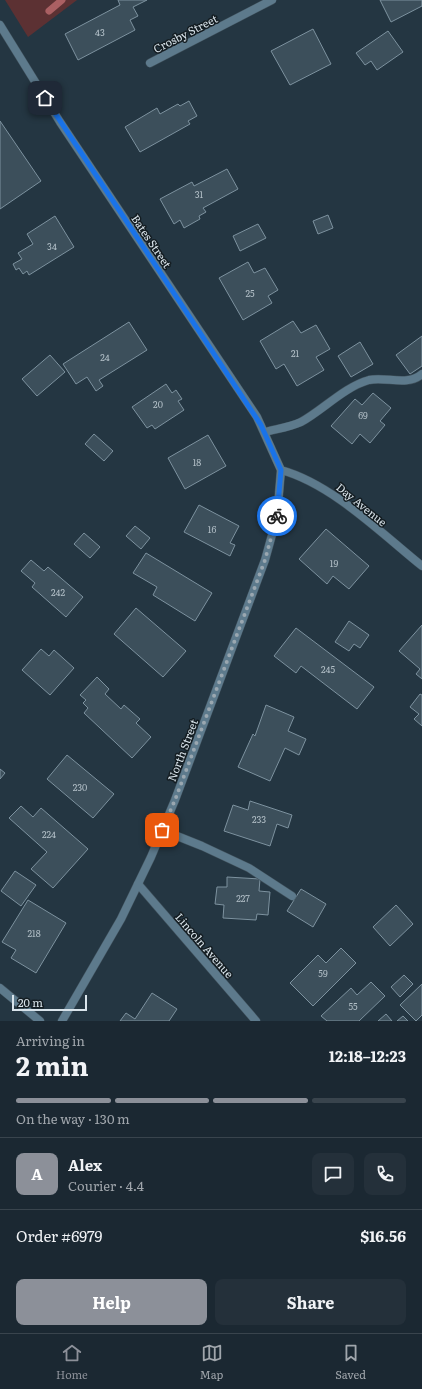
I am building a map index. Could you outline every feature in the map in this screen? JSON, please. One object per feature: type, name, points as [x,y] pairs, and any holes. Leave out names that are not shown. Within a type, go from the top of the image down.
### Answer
[{"type":"street","name":"Crosby Street","points":[[150,63],[272,0]]},
{"type":"street","name":"Bates Street","points":[[0,25],[60,122],[257,418],[265,432],[281,470]]},
{"type":"street","points":[[265,432],[300,422],[354,387],[368,381],[384,378],[404,381],[417,378],[422,374]]},
{"type":"street","name":"Day Avenue","points":[[281,470],[299,475],[327,490],[422,566]]},
{"type":"street","name":"North Street","points":[[62,1021],[121,919],[175,800],[265,560],[277,517],[281,470]]},
{"type":"street","points":[[162,830],[202,846],[249,868],[292,896]]},
{"type":"street","name":"Lincoln Avenue","points":[[138,884],[256,1021]]},
{"type":"street","points":[[0,988],[40,1021]]},
{"type":"shaded area","points":[[5,0],[77,0],[28,37]]},
{"type":"building","points":[[118,0],[147,0],[133,7],[138,16],[130,20],[135,30],[78,60],[65,34],[120,5]]},
{"type":"building","points":[[380,0],[422,0],[422,6],[391,22]]},
{"type":"building","points":[[313,29],[331,64],[290,85],[271,51]]},
{"type":"building","points":[[388,31],[403,52],[377,70],[371,61],[365,65],[356,53]]},
{"type":"building","points":[[189,101],[197,116],[188,121],[190,124],[140,152],[125,127],[157,108],[160,114],[178,104],[180,106]]},
{"type":"building","points":[[0,121],[41,181],[0,209]]},
{"type":"building","points":[[227,169],[238,189],[203,208],[206,212],[199,216],[200,219],[184,228],[180,220],[174,224],[160,199],[192,182],[194,186]]},
{"type":"building","points":[[328,215],[333,228],[318,234],[313,221]]},
{"type":"building","points":[[55,216],[74,247],[29,275],[27,271],[23,274],[19,268],[16,270],[13,264],[22,259],[18,253],[33,244],[27,234]]},
{"type":"building","points":[[258,224],[266,238],[240,251],[233,236]]},
{"type":"building","points":[[248,262],[254,273],[265,268],[278,290],[268,296],[272,303],[243,320],[219,278]]},
{"type":"building","points":[[293,321],[301,333],[316,325],[330,349],[316,357],[324,370],[297,386],[284,364],[276,369],[260,341]]},
{"type":"building","points":[[129,322],[147,350],[99,380],[103,386],[96,391],[87,377],[76,384],[63,364]]},
{"type":"building","points":[[422,336],[422,366],[410,374],[396,355]]},
{"type":"building","points":[[360,342],[373,364],[351,377],[338,356]]},
{"type":"building","points":[[50,355],[65,372],[37,396],[22,379]]},
{"type":"building","points":[[166,384],[172,393],[176,390],[182,399],[178,401],[184,410],[155,429],[152,425],[147,428],[132,407]]},
{"type":"building","points":[[373,393],[391,408],[380,421],[385,425],[370,443],[360,434],[352,444],[331,426],[355,399],[362,405]]},
{"type":"building","points":[[94,434],[113,451],[104,461],[85,444]]},
{"type":"building","points":[[208,435],[226,466],[185,489],[168,458]]},
{"type":"building","points":[[199,505],[239,526],[230,543],[235,545],[230,556],[184,532]]},
{"type":"building","points":[[135,526],[150,538],[141,549],[126,536]]},
{"type":"building","points":[[326,529],[369,566],[349,589],[333,576],[327,584],[299,559]]},
{"type":"building","points":[[84,533],[100,547],[90,558],[74,544]]},
{"type":"building","points":[[146,553],[212,593],[195,621],[153,595],[157,587],[133,573]]},
{"type":"building","points":[[31,560],[44,571],[48,567],[83,597],[66,617],[32,587],[35,583],[21,571]]},
{"type":"building","points":[[136,608],[186,651],[163,677],[114,634]]},
{"type":"building","points":[[349,621],[369,635],[360,648],[354,644],[349,651],[335,642]]},
{"type":"building","points":[[422,625],[422,679],[416,674],[420,669],[399,651]]},
{"type":"building","points":[[296,628],[374,687],[357,709],[301,666],[296,673],[274,656]]},
{"type":"building","points":[[41,649],[49,656],[54,650],[74,668],[50,695],[22,670]]},
{"type":"building","points":[[97,677],[109,689],[105,694],[121,709],[124,705],[140,719],[136,723],[151,737],[132,758],[84,713],[88,708],[83,703],[86,700],[80,695]]},
{"type":"building","points":[[420,694],[422,695],[422,726],[414,719],[419,714],[410,707]]},
{"type":"building","points":[[266,705],[294,717],[288,731],[306,739],[299,755],[285,748],[270,781],[238,767],[253,734],[255,736]]},
{"type":"building","points":[[67,755],[114,794],[93,818],[47,779]]},
{"type":"building","points":[[0,769],[5,773],[0,779]]},
{"type":"building","points":[[250,801],[292,815],[288,828],[277,824],[270,846],[224,831],[233,805],[248,810]]},
{"type":"building","points":[[21,806],[33,817],[41,808],[88,849],[53,888],[31,869],[47,852],[9,818]]},
{"type":"building","points":[[15,871],[36,885],[21,906],[1,891]]},
{"type":"building","points":[[227,877],[260,879],[259,891],[270,892],[268,915],[257,914],[256,920],[223,918],[224,905],[215,904],[217,887],[227,887]]},
{"type":"building","points":[[301,889],[326,904],[313,927],[287,911]]},
{"type":"building","points":[[28,900],[66,923],[36,973],[11,958],[16,950],[2,942]]},
{"type":"building","points":[[396,905],[413,924],[390,946],[373,927]]},
{"type":"building","points":[[341,948],[356,963],[313,1006],[290,983],[318,955],[326,963]]},
{"type":"building","points":[[404,975],[413,984],[400,997],[391,987]]},
{"type":"building","points":[[371,982],[385,996],[359,1021],[327,1021],[321,1016],[351,988],[357,995]]},
{"type":"building","points":[[422,984],[422,1015],[416,1021],[400,1005]]},
{"type":"building","points":[[152,993],[177,1009],[169,1021],[120,1021],[126,1013],[135,1019]]},
{"type":"building","points":[[386,1014],[392,1021],[378,1021]]},
{"type":"building","points":[[403,1016],[408,1021],[397,1021]]},
{"type":"waterway","points":[[49,11],[62,0]]},
{"type":"way so far","points":[[162,830],[175,800],[265,560],[277,516]]},
{"type":"route","points":[[45,98],[265,432],[281,470],[277,516]]}]
